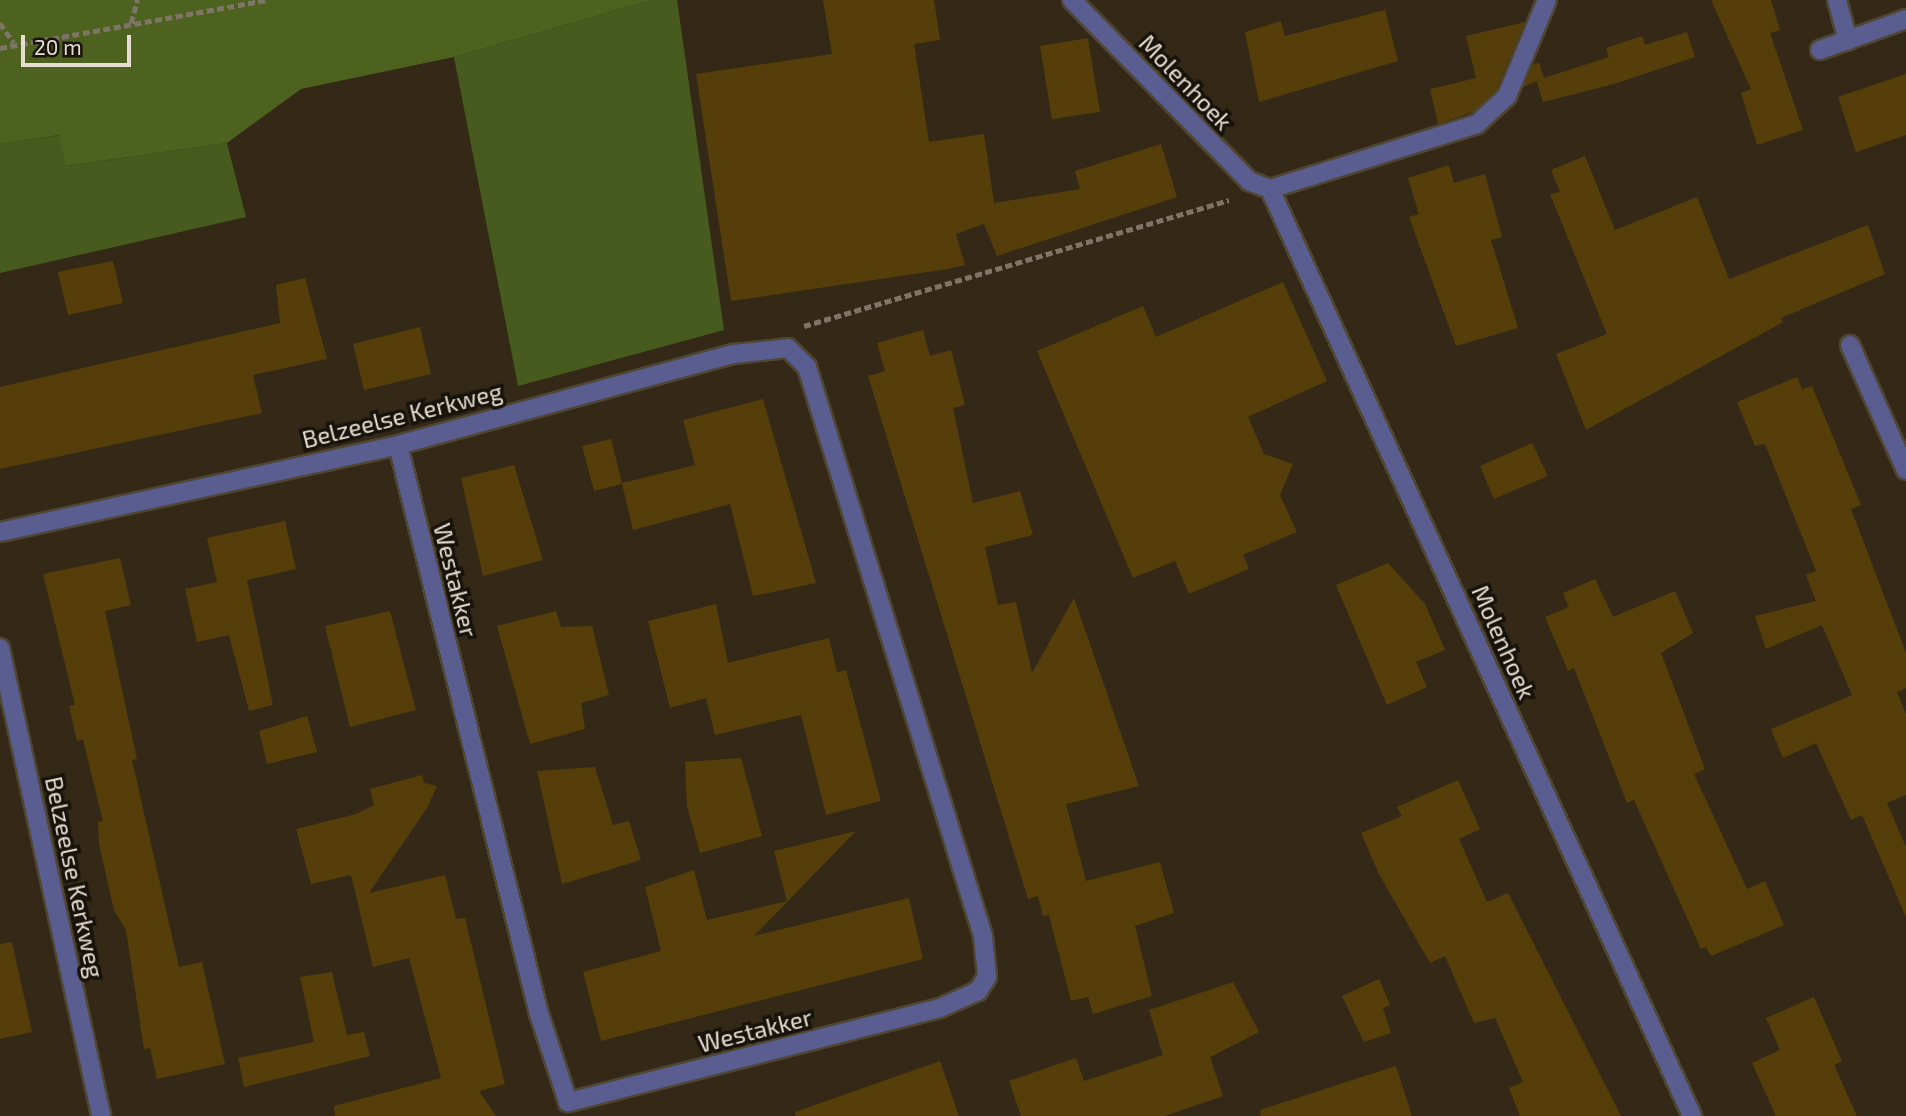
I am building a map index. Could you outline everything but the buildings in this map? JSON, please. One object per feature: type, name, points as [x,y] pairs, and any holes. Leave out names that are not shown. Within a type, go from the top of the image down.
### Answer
[{"type":"street","name":"Molenhoek","points":[[1072,0],[1249,181],[1270,189],[1692,1116]]},
{"type":"street","points":[[1270,189],[1477,124],[1507,96],[1547,0]]},
{"type":"street","points":[[1837,0],[1848,41]]},
{"type":"street","points":[[1820,50],[1906,19]]},
{"type":"street","points":[[1850,345],[1906,470]]},
{"type":"street","name":"Westakker","points":[[398,445],[561,1095],[577,1102],[963,1001],[987,977],[983,936],[807,367],[788,348]]},
{"type":"street","name":"Belzeelse Kerkweg","points":[[0,532],[398,445],[721,357],[788,348]]},
{"type":"street","points":[[1888,425],[1906,419]]},
{"type":"street","name":"Belzeelse Kerkweg","points":[[0,648],[101,1116]]},
{"type":"path","points":[[131,23],[137,0]]},
{"type":"path","points":[[0,48],[14,43],[267,0]]},
{"type":"path","points":[[0,23],[14,43]]},
{"type":"path","points":[[788,348],[804,326],[1270,189]]},
{"type":"green space","points":[[0,0],[651,0],[454,57],[301,89],[227,143],[66,166],[59,135],[0,144]]},
{"type":"green space","points":[[651,0],[677,0],[724,330],[518,386],[454,57]]},
{"type":"green space","points":[[60,135],[67,166],[227,143],[246,217],[0,273],[0,144]]}]
